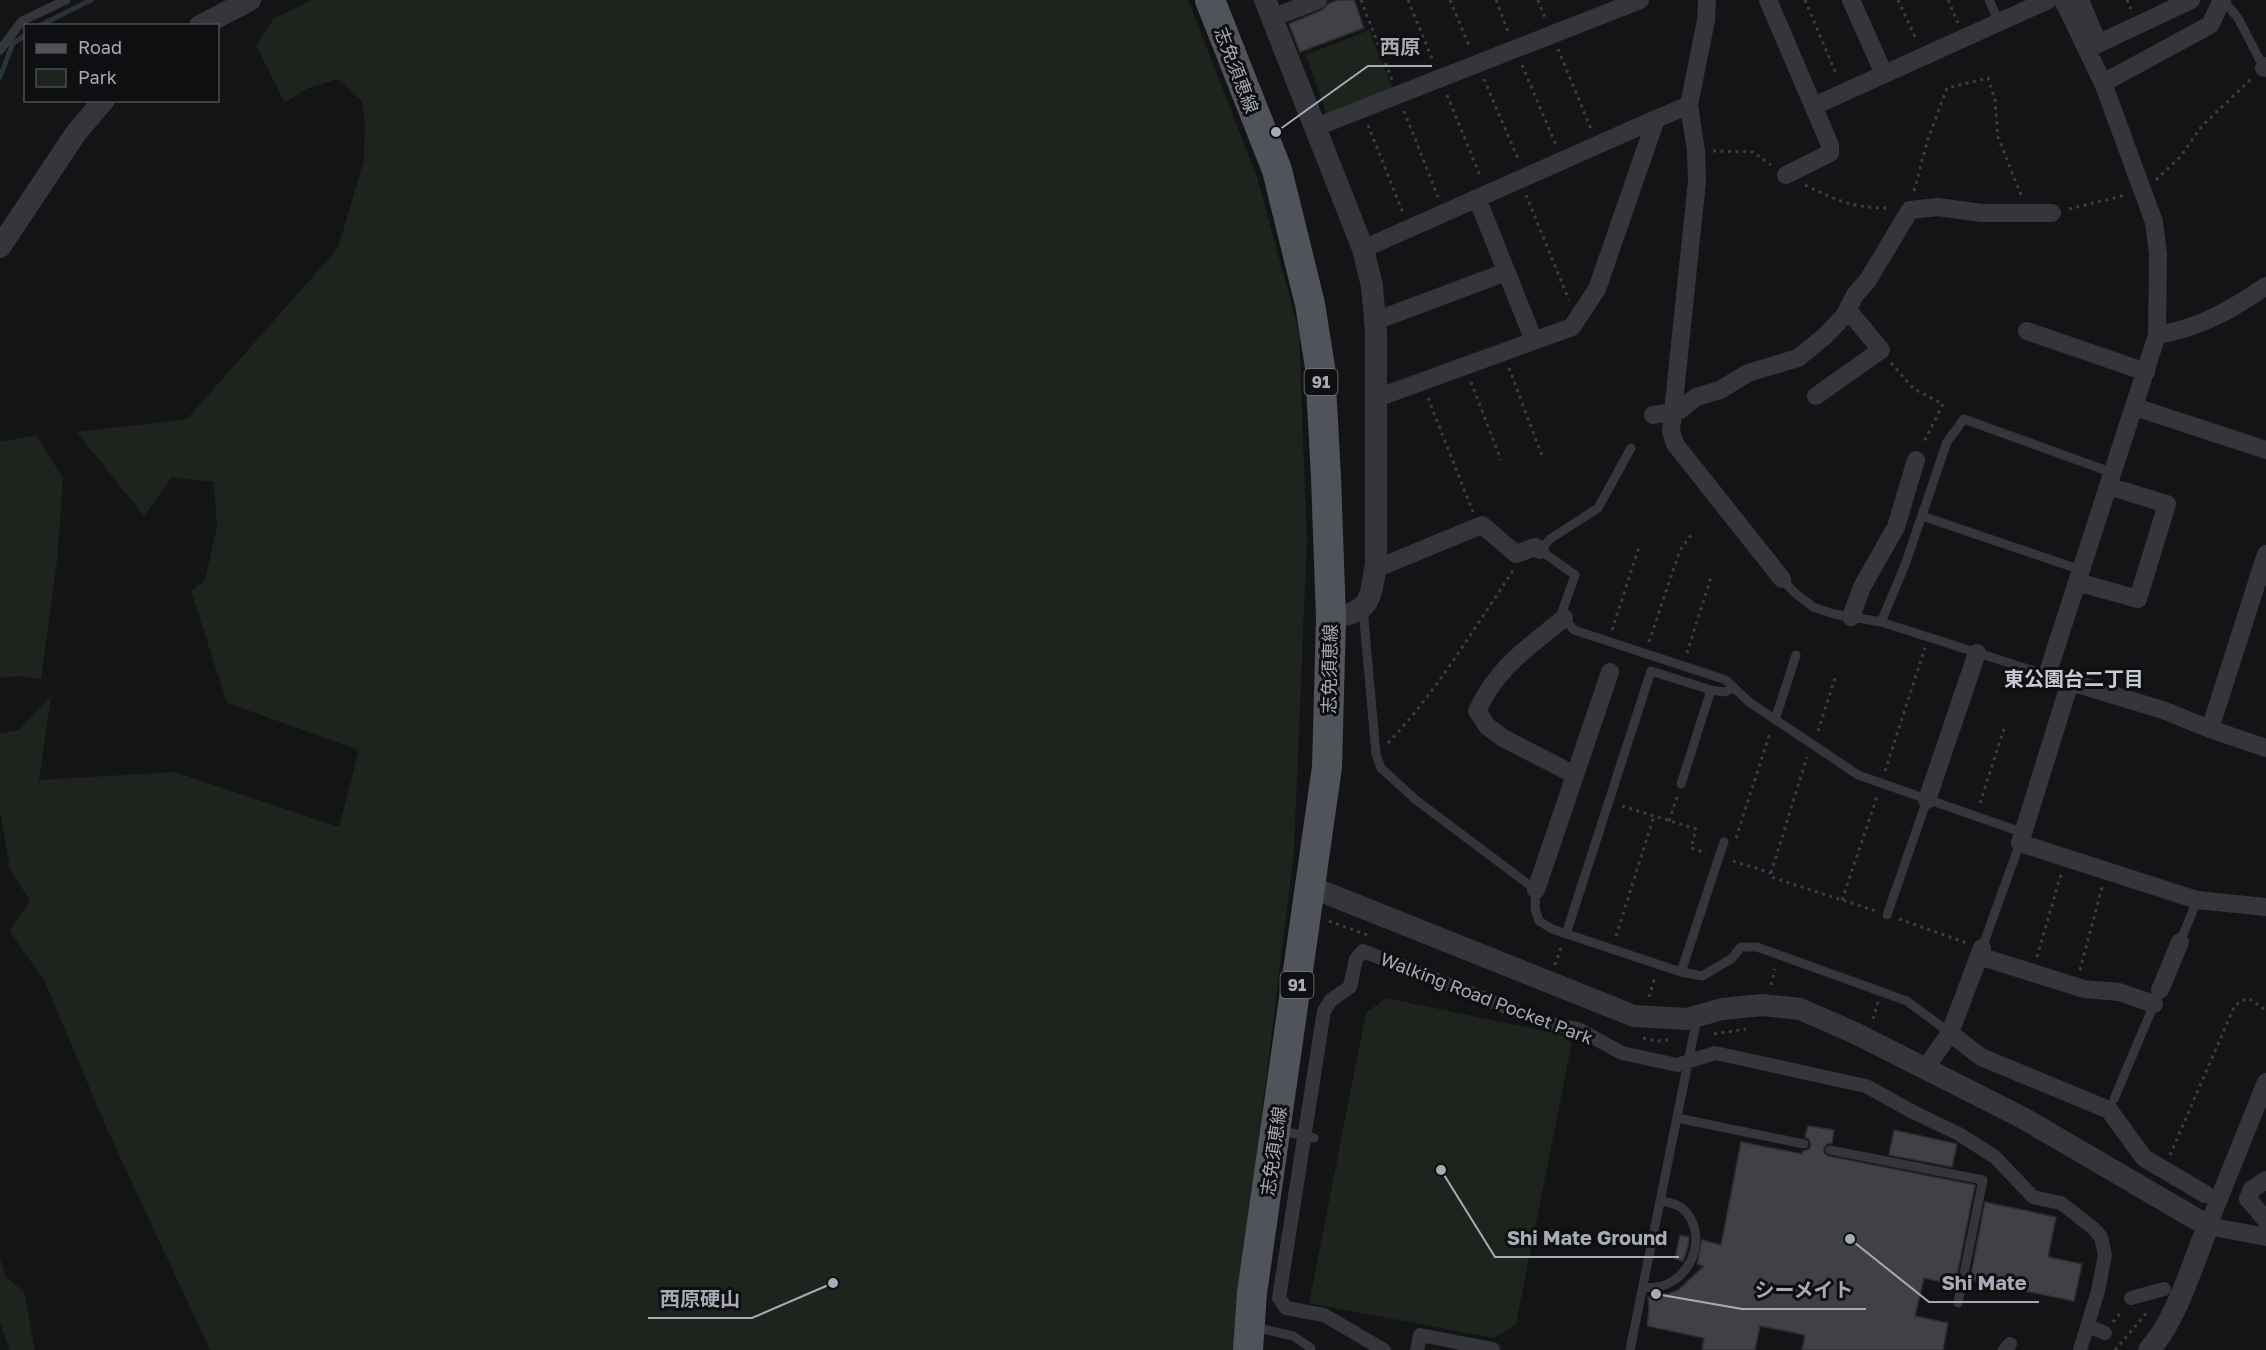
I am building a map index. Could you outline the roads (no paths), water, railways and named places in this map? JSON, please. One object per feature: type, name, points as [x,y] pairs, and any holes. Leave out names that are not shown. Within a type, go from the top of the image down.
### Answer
[{"type":"main road","name":"志免須恵線","points":[[1210,0],[1277,170],[1310,304],[1321,378],[1331,618],[1327,766],[1252,1293],[1249,1338]]},
{"type":"street","points":[[204,24],[250,0]]},
{"type":"street","points":[[1318,0],[1269,9],[1363,249],[1372,286],[1375,321],[1376,563],[1372,589],[1363,609],[1350,615],[1331,618]]},
{"type":"street","points":[[1316,128],[1640,0]]},
{"type":"street","points":[[1707,0],[1706,20],[1689,105],[1696,151],[1697,181],[1671,431],[1675,444],[1782,579]]},
{"type":"street","points":[[1768,0],[1830,145],[1830,153],[1786,175]]},
{"type":"street","points":[[1851,0],[1884,75]]},
{"type":"street","points":[[1814,106],[2048,0]]},
{"type":"street","points":[[2063,0],[2092,46]]},
{"type":"street","points":[[2080,0],[2103,83],[2154,222],[2158,254],[2157,335],[2047,675],[2163,710],[2266,748]]},
{"type":"street","points":[[2092,46],[2191,0]]},
{"type":"street","points":[[2103,83],[2210,25],[2223,0]]},
{"type":"street","points":[[0,247],[76,134],[102,102]]},
{"type":"street","points":[[1363,249],[1689,105]]},
{"type":"street","points":[[1374,399],[1572,327],[1597,289],[1656,119]]},
{"type":"street","points":[[1482,196],[1506,272],[1534,341]]},
{"type":"street","points":[[1653,415],[1680,410],[1696,397],[1720,390],[1748,373],[1798,358],[1825,336],[1844,316],[1910,210],[1938,207],[1982,213],[2052,213]]},
{"type":"street","points":[[1375,321],[1506,272]]},
{"type":"street","points":[[2157,335],[2182,331],[2229,311],[2266,286]]},
{"type":"street","points":[[1816,396],[1881,350],[1848,310]]},
{"type":"street","points":[[2027,331],[2146,372]]},
{"type":"street","points":[[2135,407],[2266,450]]},
{"type":"street","points":[[1851,617],[1862,587],[1896,527],[1916,460]]},
{"type":"street","points":[[2079,576],[2138,599],[2167,504],[2111,480]]},
{"type":"street","points":[[1376,563],[1385,565],[1482,525],[1516,554],[1533,550]]},
{"type":"street","points":[[2210,729],[2266,554]]},
{"type":"street","points":[[1564,618],[1511,660],[1486,691],[1477,711],[1487,726],[1503,738],[1575,775]]},
{"type":"street","points":[[1927,800],[1977,653]]},
{"type":"street","points":[[1536,890],[1610,672]]},
{"type":"street","points":[[2070,682],[2022,838],[2066,857],[2196,904],[2266,907]]},
{"type":"street","points":[[1311,887],[1634,1016],[1687,1019],[1722,1009],[1762,1005],[1800,1009],[1855,1033],[2023,1118],[2208,1226],[2266,1230]]},
{"type":"street","points":[[1926,1069],[1950,1033],[1980,952],[2032,973],[2076,987],[2157,997],[2180,942]]},
{"type":"street","name":"Walking Road Pocket Park","points":[[1384,1350],[1324,1315],[1286,1308],[1279,1298],[1324,1011],[1331,1000],[1350,987],[1356,959],[1364,951],[1547,1023],[1578,1029],[1622,1053],[1677,1065],[1715,1053],[1866,1086],[1959,1134],[1995,1157],[2033,1197],[2061,1203],[2101,1237],[2105,1255],[2098,1291],[2080,1350]]},
{"type":"street","points":[[1950,1033],[1981,1057],[2111,1105],[2144,1158],[2205,1194]]},
{"type":"street","points":[[2149,1350],[2172,1312],[2266,1082]]},
{"type":"street","points":[[2266,1180],[2252,1189],[2248,1199],[2266,1230]]},
{"type":"street","points":[[2132,1298],[2164,1289]]},
{"type":"street","points":[[2088,1326],[2104,1333]]},
{"type":"street","points":[[1417,1350],[1420,1335],[1493,1349]]},
{"type":"lane","points":[[0,50],[22,21],[66,0]]},
{"type":"lane","points":[[1989,0],[1999,22]]},
{"type":"lane","points":[[2223,0],[2238,18],[2265,69]]},
{"type":"lane","points":[[1881,622],[1905,565],[1947,442],[1964,419],[2111,480]]},
{"type":"lane","points":[[1631,448],[1598,508],[1533,550],[1575,574],[1561,615],[1574,630],[1726,680],[1749,702],[1858,775],[1976,816],[2022,838],[1980,952]]},
{"type":"lane","points":[[1922,516],[2079,576]]},
{"type":"lane","points":[[1782,579],[1813,607],[1834,614],[1881,622],[2047,675]]},
{"type":"lane","points":[[1363,609],[1376,747],[1381,768],[1416,800],[1536,890],[1534,909],[1539,921],[1566,934],[1681,972],[1702,976],[1731,959],[1741,947],[1757,947],[1907,1001],[1950,1033]]},
{"type":"lane","points":[[1775,720],[1796,655]]},
{"type":"lane","points":[[1566,934],[1652,671],[1711,690],[1725,692],[1734,688]]},
{"type":"lane","points":[[1681,784],[1711,690]]},
{"type":"lane","points":[[1887,915],[1927,800]]},
{"type":"lane","points":[[1681,972],[1724,843]]},
{"type":"lane","points":[[2180,942],[2196,904]]},
{"type":"lane","points":[[2111,1105],[2157,997]]},
{"type":"lane","points":[[1630,1350],[1697,1016]]},
{"type":"lane","points":[[1677,1118],[1804,1144]]},
{"type":"lane","points":[[1276,1129],[1314,1138]]},
{"type":"lane","points":[[1830,1150],[1983,1180],[1958,1303]]},
{"type":"lane","points":[[1643,1287],[1655,1289],[1670,1285],[1679,1278],[1687,1269],[1695,1241],[1695,1228],[1682,1209],[1672,1203],[1660,1201]]},
{"type":"lane","points":[[1249,1338],[1293,1336],[1311,1348]]},
{"type":"waterway","points":[[43,24],[91,0]]},
{"type":"waterway","points":[[0,77],[13,43],[24,36]]},
{"type":"place","name":"西原","points":[[1276,132]]},
{"type":"place","name":"Shi Mate Ground","points":[[1441,1170]]},
{"type":"place","name":"Shi Mate","points":[[1850,1239]]},
{"type":"place","name":"西原硬山","points":[[833,1283]]},
{"type":"place","name":"シーメイト","points":[[1656,1294]]},
{"type":"district","name":"東公園台二丁目","points":[[2074,678]]}]
